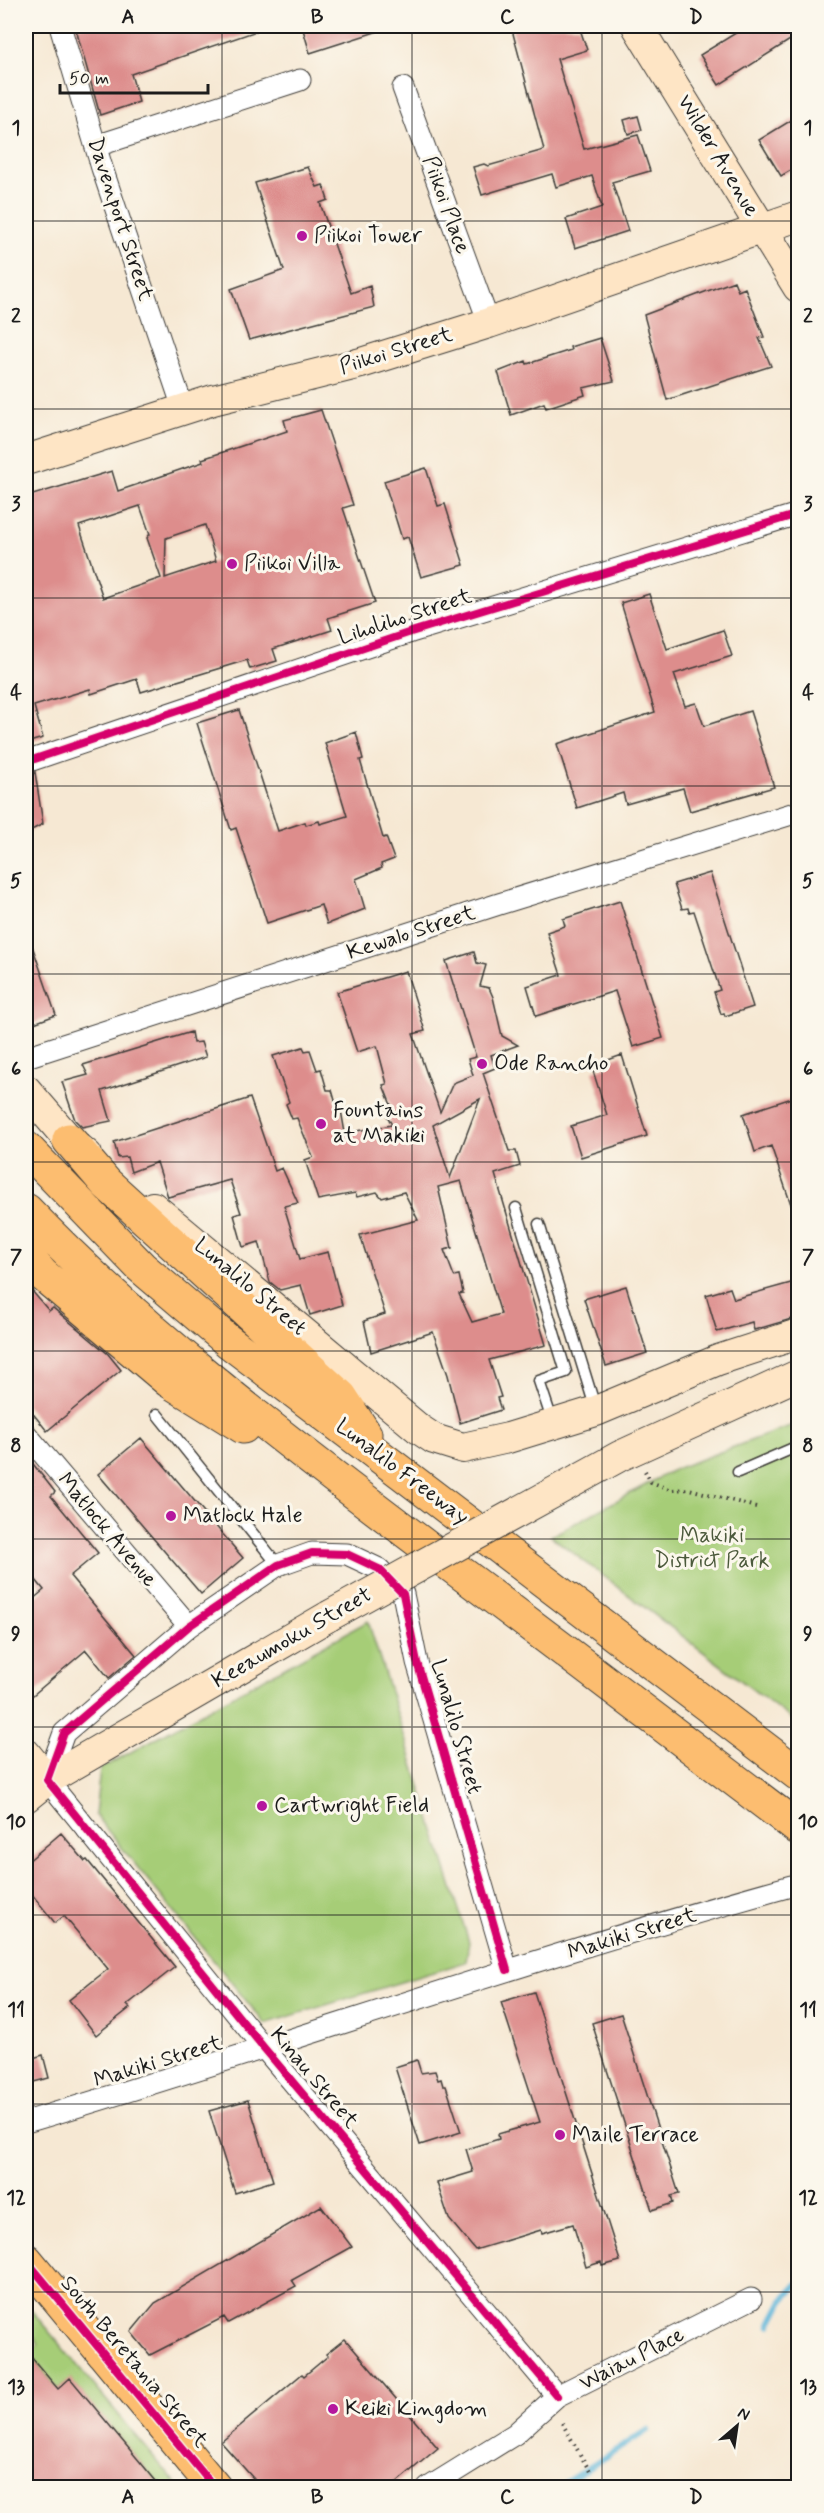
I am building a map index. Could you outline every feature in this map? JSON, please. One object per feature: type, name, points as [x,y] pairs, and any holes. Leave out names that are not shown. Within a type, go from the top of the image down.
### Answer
[{"type":"main road","name":"Wilder Avenue","points":[[637,26],[798,287]]},
{"type":"main road","name":"Piikoi Street","points":[[26,460],[213,400],[361,363],[489,323],[798,216]]},
{"type":"main road","name":"Lunalilo Street","points":[[26,1090],[69,1140],[232,1271],[434,1439],[453,1447],[475,1446],[596,1411],[718,1360],[798,1334]]},
{"type":"main road","points":[[69,1140],[106,1182],[340,1396],[377,1453]]},
{"type":"main road","name":"Lunalilo Freeway","points":[[26,1148],[101,1229],[184,1305],[798,1774]]},
{"type":"main road","name":"Lunalilo Freeway","points":[[26,1210],[95,1279],[169,1344],[278,1433],[798,1828]]},
{"type":"main road","points":[[26,1256],[42,1274],[169,1381],[394,1522]]},
{"type":"main road","name":"Keeaumoku Street","points":[[36,1789],[329,1616],[620,1456],[798,1375]]},
{"type":"main road","name":"Kinau Street","points":[[26,1754],[36,1789]]},
{"type":"main road","name":"South Beretania Street","points":[[27,2266],[215,2487]]},
{"type":"street","name":"Davenport Street","points":[[60,26],[96,146],[184,411]]},
{"type":"street","points":[[96,146],[300,80]]},
{"type":"street","name":"Piikoi Place","points":[[403,88],[489,323]]},
{"type":"street","name":"Liholiho Street","points":[[26,762],[411,632],[798,514]]},
{"type":"street","name":"Kewalo Street","points":[[26,1057],[499,904],[798,812]]},
{"type":"street","name":"Matlock Avenue","points":[[26,1434],[189,1626]]},
{"type":"street","name":"Lunalilo Street","points":[[278,1565],[312,1553],[347,1554],[379,1569],[403,1594],[417,1662],[507,1970]]},
{"type":"street","points":[[36,1789],[64,1733],[189,1626],[278,1565]]},
{"type":"street","name":"Kinau Street","points":[[36,1789],[264,2048],[557,2396]]},
{"type":"street","name":"Makiki Street","points":[[26,2122],[507,1970],[791,1886]]},
{"type":"street","name":"Waiau Place","points":[[429,2487],[515,2434],[557,2396],[751,2299]]},
{"type":"lane","points":[[516,1208],[566,1372],[539,1381],[553,1423]]},
{"type":"lane","points":[[539,1224],[596,1411]]},
{"type":"lane","points":[[157,1414],[278,1565]]},
{"type":"lane","points":[[738,1472],[798,1446]]},
{"type":"path","points":[[651,1482],[671,1490],[689,1489],[756,1507]]},
{"type":"path","points":[[562,2423],[592,2475]]},
{"type":"green space","name":"Makiki District Park","points":[[798,1423],[798,1724],[551,1536],[675,1469]]},
{"type":"green space","name":"Cartwright Field","points":[[368,1621],[469,1942],[466,1962],[265,2024],[95,1815],[100,1769]]},
{"type":"green space","points":[[26,2304],[179,2487],[161,2487],[70,2379],[58,2389],[28,2353],[39,2344],[26,2328]]},
{"type":"building","points":[[75,26],[265,26],[265,28],[131,74],[139,102],[100,115]]},
{"type":"building","points":[[302,26],[385,26],[385,29],[310,53]]},
{"type":"building","points":[[511,26],[579,26],[587,50],[557,59],[584,149],[638,135],[650,171],[612,182],[628,231],[575,248],[566,219],[602,207],[592,176],[556,187],[552,174],[482,195],[473,167],[484,164],[488,166],[544,150]]},
{"type":"building","points":[[747,26],[798,26],[798,35],[719,85],[700,55]]},
{"type":"building","points":[[638,116],[642,130],[628,134],[624,120]]},
{"type":"building","points":[[798,116],[798,166],[781,176],[759,140]]},
{"type":"building","name":"Piikoi Tower","points":[[308,167],[317,187],[323,185],[328,200],[320,203],[351,293],[370,286],[374,307],[249,340],[231,289],[284,270],[255,183]]},
{"type":"building","points":[[734,281],[738,291],[745,288],[764,337],[759,338],[771,366],[667,400],[644,315]]},
{"type":"building","points":[[600,338],[614,381],[583,388],[585,395],[546,408],[544,403],[511,415],[498,372],[526,361],[527,364],[571,350],[570,347]]},
{"type":"building","points":[[321,410],[353,505],[343,508],[375,603],[328,618],[332,630],[273,649],[277,661],[250,669],[247,660],[141,692],[137,679],[91,694],[90,689],[34,706],[43,738],[26,743],[26,497],[112,471],[118,491],[203,462],[202,459],[287,431],[284,420]],"holes":[[[140,506],[150,534],[147,538],[161,578],[103,598],[79,526]],[[205,525],[216,561],[165,578],[166,538]]]},
{"type":"building","points":[[426,468],[438,506],[445,504],[464,565],[421,577],[408,537],[402,539],[384,481]]},
{"type":"building","points":[[649,594],[667,649],[723,630],[732,656],[674,674],[685,706],[696,703],[704,726],[750,711],[774,787],[690,811],[683,788],[626,804],[623,793],[577,808],[557,744],[655,712],[621,603]]},
{"type":"building","points":[[239,710],[278,831],[305,822],[306,825],[319,821],[320,824],[347,816],[325,743],[356,732],[363,759],[360,760],[383,838],[386,837],[394,859],[381,864],[382,868],[356,879],[365,909],[327,924],[321,905],[267,923],[236,828],[231,830],[197,723]]},
{"type":"building","points":[[35,772],[43,824],[26,833],[26,774]]},
{"type":"building","points":[[710,873],[753,1007],[725,1016],[724,1013],[721,1014],[714,992],[720,990],[694,911],[689,912],[688,908],[682,909],[674,884]]},
{"type":"building","points":[[620,901],[663,1038],[633,1047],[615,991],[536,1016],[527,986],[561,975],[547,932],[565,926],[563,919]]},
{"type":"building","points":[[26,934],[28,934],[56,1015],[26,1026]]},
{"type":"building","points":[[474,952],[477,963],[486,965],[480,986],[489,988],[493,997],[502,1036],[518,1045],[491,1055],[495,1068],[483,1073],[509,1151],[516,1151],[520,1166],[495,1174],[546,1345],[489,1360],[501,1397],[497,1398],[501,1410],[460,1423],[448,1375],[433,1332],[371,1352],[364,1321],[385,1314],[360,1235],[418,1220],[404,1192],[382,1198],[377,1192],[357,1197],[355,1193],[318,1200],[305,1160],[313,1157],[297,1118],[292,1119],[286,1104],[289,1102],[273,1056],[303,1047],[305,1051],[310,1050],[317,1070],[321,1069],[327,1090],[332,1090],[338,1111],[341,1110],[345,1133],[392,1125],[385,1112],[393,1110],[383,1085],[387,1084],[377,1046],[357,1052],[337,992],[406,971],[425,1031],[413,1034],[440,1112],[453,1083],[473,1075],[468,1059],[476,1057],[446,961]],"holes":[[[480,1099],[450,1178],[433,1125]],[[461,1181],[501,1314],[472,1322],[459,1294],[463,1293],[459,1275],[454,1276],[444,1250],[452,1248],[438,1187]]]},
{"type":"building","points":[[191,1032],[193,1043],[201,1042],[206,1057],[102,1091],[111,1121],[82,1127],[75,1120],[62,1082],[88,1075],[83,1065]]},
{"type":"building","points":[[622,1055],[647,1136],[581,1157],[571,1126],[607,1115],[593,1071],[608,1066],[608,1060]]},
{"type":"building","points":[[798,1096],[798,1219],[796,1219],[771,1146],[755,1152],[743,1114]]},
{"type":"building","points":[[250,1098],[275,1171],[282,1168],[298,1203],[284,1206],[300,1259],[328,1252],[342,1305],[310,1315],[301,1285],[280,1290],[270,1282],[259,1242],[243,1247],[234,1215],[241,1213],[230,1180],[168,1197],[157,1162],[131,1172],[127,1157],[118,1158],[114,1142]]},
{"type":"building","points":[[798,1281],[798,1317],[754,1330],[752,1322],[717,1332],[706,1295],[730,1288],[734,1299]]},
{"type":"building","points":[[26,1284],[49,1311],[53,1308],[108,1354],[121,1370],[47,1431],[26,1405]]},
{"type":"building","points":[[626,1286],[647,1353],[606,1366],[584,1299]]},
{"type":"building","name":"Matlock Hale","points":[[141,1438],[243,1558],[201,1594],[98,1474]]},
{"type":"building","points":[[26,1455],[55,1492],[51,1496],[98,1553],[70,1576],[136,1655],[109,1678],[86,1650],[26,1701],[26,1605],[44,1590],[26,1568]]},
{"type":"building","points":[[61,1833],[85,1861],[87,1860],[175,1967],[127,2005],[130,2008],[96,2035],[69,2000],[108,1969],[64,1916],[55,1923],[26,1887],[26,1863]]},
{"type":"building","points":[[534,1992],[620,2261],[602,2266],[601,2262],[586,2267],[573,2224],[542,2233],[541,2230],[475,2250],[449,2219],[437,2183],[473,2172],[466,2149],[499,2139],[498,2134],[540,2122],[501,2002]]},
{"type":"building","name":"Maile Terrace","points":[[621,2014],[679,2194],[671,2196],[673,2203],[652,2210],[592,2023]]},
{"type":"building","points":[[43,2055],[49,2078],[26,2084],[26,2060]]},
{"type":"building","points":[[417,2060],[421,2073],[435,2071],[438,2080],[441,2079],[443,2086],[446,2086],[461,2132],[420,2145],[395,2067]]},
{"type":"building","points":[[248,2100],[273,2181],[235,2193],[209,2111]]},
{"type":"building","points":[[321,2206],[352,2247],[292,2280],[296,2286],[228,2323],[224,2317],[150,2355],[131,2332],[155,2303]]},
{"type":"building","name":"Keiki Kingdom","points":[[345,2339],[438,2448],[391,2487],[261,2487],[221,2442],[302,2374],[304,2376]]},
{"type":"building","points":[[26,2351],[58,2389],[70,2378],[161,2487],[26,2487]]},
{"type":"waterway","points":[[770,2325],[783,2300],[798,2284]]},
{"type":"waterway","points":[[557,2488],[648,2430]]},
{"type":"cycle path","points":[[26,762],[411,632],[798,514]]},
{"type":"cycle path","points":[[507,1970],[417,1662],[403,1594],[379,1569],[347,1554],[312,1553],[278,1565],[189,1626],[64,1733],[47,1780],[264,2048],[557,2396]]},
{"type":"cycle path","points":[[26,2260],[215,2488]]},
{"type":"place","name":"Piikoi Tower","points":[[302,236]]},
{"type":"place","name":"Piikoi Villa","points":[[232,564]]},
{"type":"place","name":"Ode Rancho","points":[[482,1064]]},
{"type":"place","name":"Fountains at Makiki","points":[[321,1124]]},
{"type":"place","name":"Matlock Hale","points":[[171,1516]]},
{"type":"place","name":"Cartwright Field","points":[[262,1806]]},
{"type":"place","name":"Maile Terrace","points":[[560,2135]]},
{"type":"place","name":"Keiki Kingdom","points":[[333,2409]]}]
